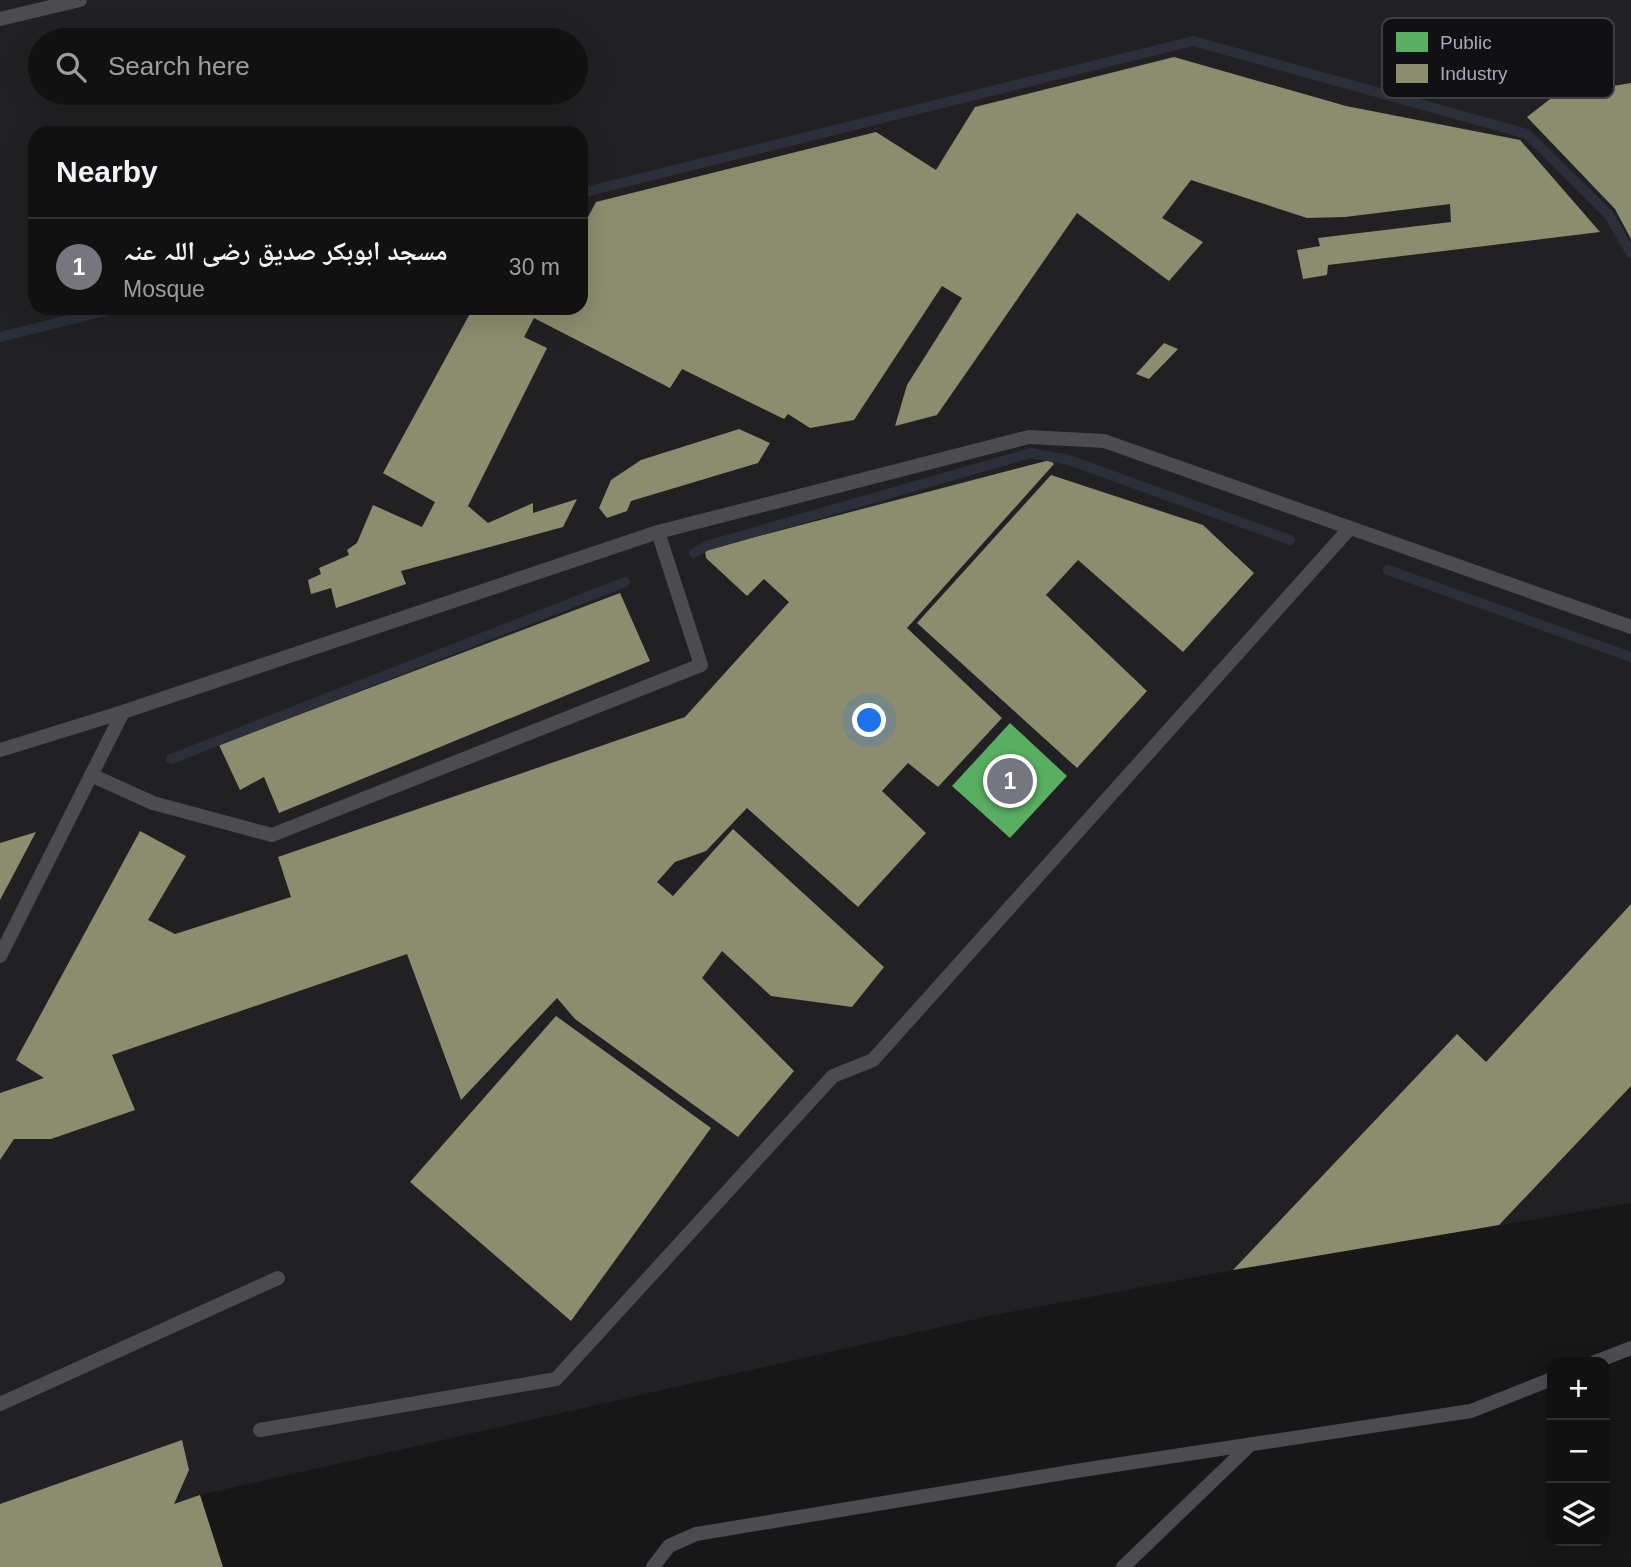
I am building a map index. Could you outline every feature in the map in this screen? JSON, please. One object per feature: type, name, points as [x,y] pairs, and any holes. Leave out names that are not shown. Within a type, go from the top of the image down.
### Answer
[{"type":"lane","points":[[0,19],[80,0]]},
{"type":"lane","points":[[0,750],[123,712],[658,532],[1029,437],[1104,441],[1631,627]]},
{"type":"lane","points":[[260,1430],[556,1379],[834,1076],[873,1060],[1350,528]]},
{"type":"lane","points":[[92,775],[153,803],[272,835],[701,665],[658,532]]},
{"type":"lane","points":[[0,956],[123,712]]},
{"type":"lane","points":[[0,1404],[278,1278]]},
{"type":"lane","points":[[1608,1357],[1631,1348]]},
{"type":"lane","points":[[653,1567],[669,1546],[695,1534],[1471,1411],[1547,1381]]},
{"type":"lane","points":[[1123,1567],[1251,1444]]},
{"type":"shaded area","points":[[0,0],[1631,0],[1631,1203],[1233,1270],[989,1316],[200,1495],[223,1567],[0,1567]]},
{"type":"building: Public","points":[[1010,723],[1067,776],[1010,838],[952,786]]},
{"type":"building: Industry","points":[[1174,57],[1346,106],[1520,140],[1600,232],[1328,265],[1327,275],[1303,279],[1297,250],[1320,246],[1318,238],[1451,222],[1450,204],[1345,217],[1307,218],[1191,180],[1162,218],[1203,242],[1169,281],[1077,213],[937,415],[895,426],[907,385],[962,298],[942,286],[854,420],[810,428],[788,414],[784,419],[682,369],[670,388],[534,318],[524,337],[547,348],[468,506],[488,523],[533,503],[533,513],[577,499],[563,527],[401,571],[406,584],[336,608],[331,588],[311,594],[308,580],[321,574],[319,568],[349,555],[347,550],[357,543],[373,505],[422,527],[435,502],[383,473],[469,315],[588,315],[588,217],[596,202],[876,132],[936,170],[975,107]]},
{"type":"building: Industry","points":[[1631,83],[1631,239],[1615,209],[1527,117],[1551,98],[1614,98],[1614,86]]},
{"type":"building: Industry","points":[[1164,343],[1178,349],[1149,379],[1136,374]]},
{"type":"building: Industry","points":[[739,429],[770,443],[758,463],[631,501],[627,511],[607,518],[599,508],[611,480],[641,460]]},
{"type":"building: Industry","points":[[1050,460],[1054,464],[907,628],[1002,718],[938,787],[908,763],[882,791],[926,833],[858,907],[747,808],[706,851],[675,862],[657,882],[673,896],[733,829],[884,967],[852,1007],[771,996],[722,951],[702,978],[794,1071],[738,1137],[575,1019],[557,998],[461,1100],[407,954],[112,1055],[135,1110],[51,1139],[14,1139],[0,1160],[0,1093],[44,1078],[16,1060],[140,831],[186,856],[148,920],[175,934],[291,897],[278,857],[685,717],[789,602],[764,579],[747,596],[706,558],[705,550]]},
{"type":"building: Industry","points":[[1051,475],[1203,525],[1254,573],[1183,652],[1078,560],[1046,595],[1147,691],[1077,768],[917,623]]},
{"type":"building: Industry","points":[[620,593],[650,661],[279,813],[264,777],[240,790],[219,745]]},
{"type":"building: Industry","points":[[36,832],[0,900],[0,843]]},
{"type":"building: Industry","points":[[1631,904],[1631,1086],[1499,1225],[1233,1270],[1457,1034],[1486,1062]]},
{"type":"building: Industry","points":[[556,1016],[711,1128],[571,1321],[410,1182]]},
{"type":"building: Industry","points":[[182,1440],[189,1470],[174,1504],[200,1495],[223,1567],[0,1567],[0,1504]]},
{"type":"waterway","points":[[588,191],[1193,41],[1382,94]]},
{"type":"waterway","points":[[1398,98],[1527,134],[1609,215],[1631,253]]},
{"type":"waterway","points":[[0,337],[90,315]]},
{"type":"waterway","points":[[694,553],[706,546],[1031,453],[1069,460],[1290,540]]},
{"type":"waterway","points":[[1388,570],[1631,657]]},
{"type":"waterway","points":[[171,759],[625,582]]},
{"type":"place","name":"مسجد ابوبکر صدیق رضی اللہ عنہ","points":[[1010,781]]}]
